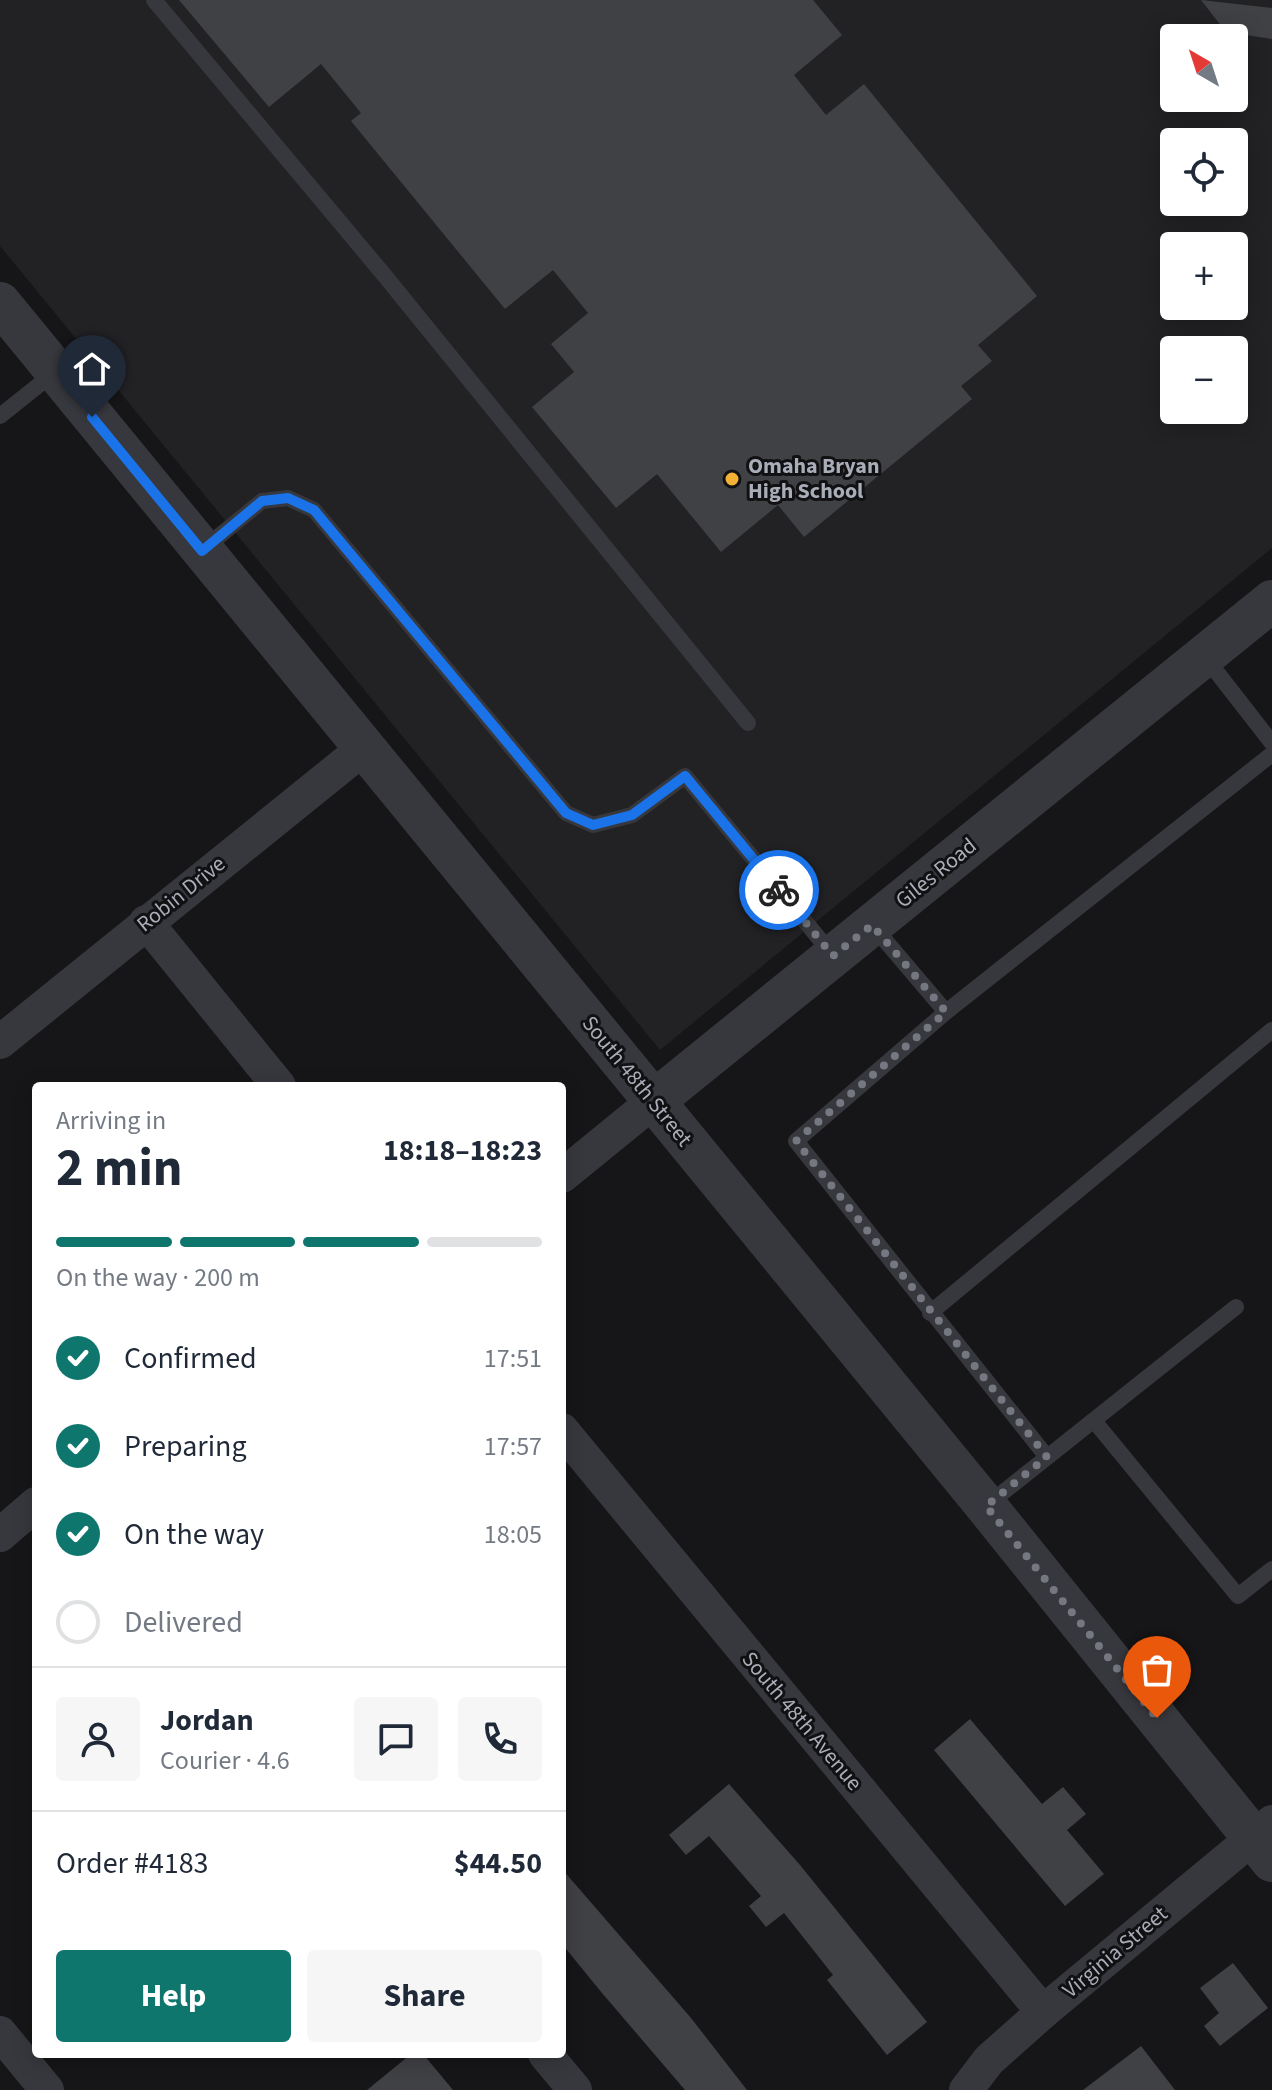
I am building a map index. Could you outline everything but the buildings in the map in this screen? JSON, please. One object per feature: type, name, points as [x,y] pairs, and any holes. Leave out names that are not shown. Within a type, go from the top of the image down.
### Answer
[{"type":"street","name":"South 48th Street","points":[[0,303],[986,1506],[1265,1840]]},
{"type":"street","name":"Giles Road","points":[[566,1173],[1272,601]]},
{"type":"street","name":"Robin Drive","points":[[0,1042],[364,748]]},
{"type":"street","points":[[146,922],[276,1082]]},
{"type":"street","name":"South 48th Avenue","points":[[566,1435],[1043,2012]]},
{"type":"street","points":[[0,1535],[32,1507]]},
{"type":"street","name":"Virginia Street","points":[[966,2090],[989,2060],[1043,2012],[1265,1840]]},
{"type":"street","points":[[0,2033],[47,2090]]},
{"type":"street","points":[[548,2058],[575,2090]]},
{"type":"lane","points":[[154,0],[385,276],[748,723]]},
{"type":"lane","points":[[0,416],[56,372]]},
{"type":"lane","points":[[202,551],[262,501],[288,498],[314,510],[566,813],[593,825],[632,815],[685,776],[833,956]]},
{"type":"lane","points":[[1205,657],[1272,743]]},
{"type":"lane","points":[[1047,1457],[796,1141],[946,1012],[1272,754]]},
{"type":"lane","points":[[872,925],[946,1012]]},
{"type":"lane","points":[[930,1313],[1272,1030]]},
{"type":"lane","points":[[986,1506],[1236,1307]]},
{"type":"lane","points":[[1095,1422],[1238,1596],[1272,1569]]},
{"type":"shaded area","name":"Omaha Bryan High School","points":[[0,0],[1272,0],[1272,548],[660,1050],[0,246]]},
{"type":"way so far","points":[[779,890],[833,956],[872,925],[946,1012],[796,1141],[1047,1457],[986,1506],[1157,1718]]},
{"type":"place","name":"Omaha Bryan High School","points":[[732,479]]},
{"type":"route","points":[[92,417],[202,551],[262,501],[288,498],[314,510],[566,813],[593,825],[632,815],[685,776],[779,890]]}]
